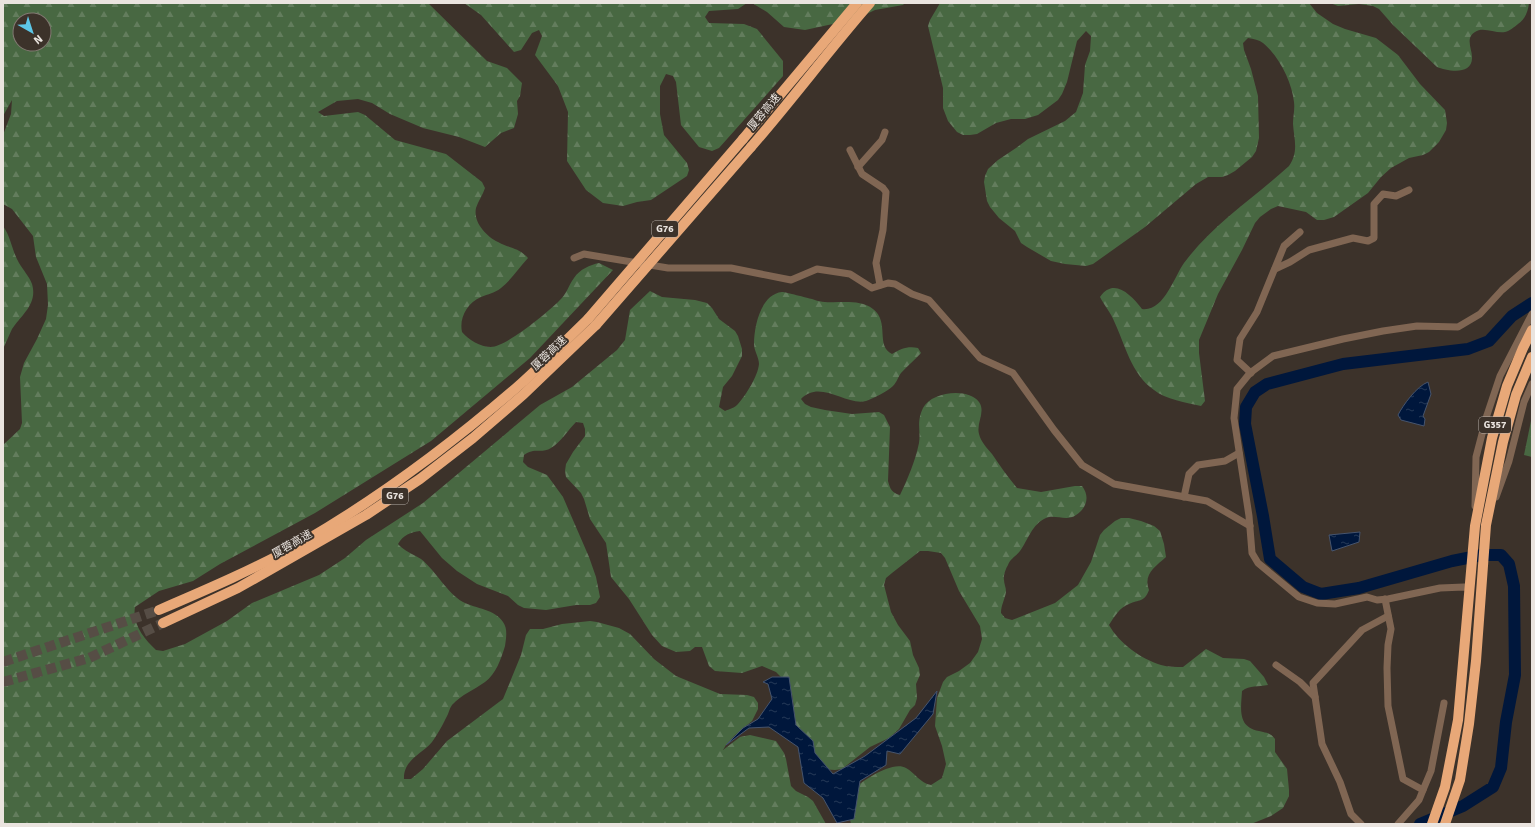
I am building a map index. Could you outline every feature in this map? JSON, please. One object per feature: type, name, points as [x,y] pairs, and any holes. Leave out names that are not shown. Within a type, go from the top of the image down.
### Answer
[{"type":"highway","name":"厦蓉高速","points":[[159,610],[234,578],[303,542],[362,505],[414,469],[467,429],[592,322],[856,3]]},
{"type":"highway","name":"厦蓉高速","points":[[163,623],[238,588],[366,515],[420,479],[473,438],[524,394],[592,322],[751,147],[773,122],[836,42],[870,3]]},
{"type":"highway","name":"G357","points":[[1432,824],[1445,787],[1458,720],[1475,526],[1492,438],[1507,386],[1522,348],[1532,330]]},
{"type":"highway","name":"G357","points":[[1446,824],[1460,780],[1469,724],[1486,525],[1503,442],[1516,395],[1532,357]]},
{"type":"street","points":[[858,167],[882,140],[885,132]]},
{"type":"street","points":[[850,150],[862,174],[883,188],[886,192],[886,208],[883,230],[876,263],[880,285]]},
{"type":"street","points":[[1275,269],[1290,262],[1309,250],[1352,238],[1368,241],[1374,238],[1374,204],[1384,194],[1396,196],[1409,190]]},
{"type":"street","points":[[1251,373],[1237,360],[1240,339],[1256,312],[1284,246],[1300,232]]},
{"type":"street","points":[[574,258],[584,254],[668,268],[731,268],[792,280],[817,269],[850,274],[872,288],[888,283],[895,284],[912,294],[928,300],[980,358],[1013,373],[1054,430],[1082,465],[1114,484],[1207,501],[1250,526]]},
{"type":"street","points":[[1469,588],[1440,588],[1377,600],[1367,597],[1335,604],[1317,603],[1299,596],[1258,563],[1252,553],[1250,526],[1234,418],[1237,390],[1251,373],[1273,356],[1344,338],[1383,331],[1417,326],[1458,327],[1480,314],[1502,290],[1532,264]]},
{"type":"street","points":[[1475,526],[1476,457],[1485,422],[1500,376],[1532,314]]},
{"type":"street","points":[[1486,525],[1509,461],[1524,402],[1532,384]]},
{"type":"street","points":[[1184,497],[1189,474],[1198,465],[1225,461],[1239,452]]},
{"type":"street","points":[[1385,599],[1391,629],[1388,646],[1388,706],[1403,779],[1423,790]]},
{"type":"street","points":[[1361,824],[1351,814],[1340,782],[1322,744],[1313,683],[1362,630],[1388,616]]},
{"type":"street","points":[[1276,665],[1300,682],[1315,697]]},
{"type":"street","points":[[1398,824],[1419,800],[1431,771],[1444,703]]},
{"type":"green space","points":[[3,3],[428,3],[487,61],[507,68],[522,83],[520,96],[517,101],[518,114],[514,128],[501,133],[485,147],[459,137],[423,128],[390,114],[372,103],[358,99],[337,101],[318,112],[324,116],[358,112],[365,115],[395,140],[446,154],[482,182],[485,188],[476,208],[476,218],[481,228],[493,239],[517,250],[528,258],[512,278],[501,288],[481,297],[468,307],[463,316],[461,327],[462,332],[471,340],[487,347],[498,345],[516,335],[554,306],[564,296],[576,275],[582,270],[599,263],[613,270],[530,358],[431,441],[315,513],[220,564],[193,581],[159,591],[135,607],[135,619],[137,625],[143,636],[156,650],[163,651],[185,644],[227,621],[252,603],[319,575],[345,558],[366,540],[423,503],[540,405],[572,387],[617,350],[625,340],[630,310],[650,291],[662,297],[695,300],[707,303],[719,319],[735,331],[742,349],[742,356],[732,376],[723,387],[719,407],[725,411],[734,407],[748,391],[758,369],[759,361],[755,349],[754,337],[760,312],[769,298],[775,294],[784,292],[819,301],[851,302],[866,305],[878,314],[881,320],[884,345],[887,350],[892,354],[904,348],[914,347],[918,348],[921,353],[901,373],[893,386],[869,400],[858,402],[825,392],[808,394],[801,399],[805,404],[811,407],[825,410],[852,414],[879,412],[884,415],[890,427],[888,481],[893,492],[900,495],[913,463],[919,443],[919,422],[923,408],[934,398],[950,393],[967,394],[974,397],[979,402],[982,410],[978,430],[980,437],[984,445],[1017,488],[1041,492],[1082,486],[1087,498],[1083,509],[1069,518],[1050,517],[1041,521],[1034,528],[1020,551],[1009,563],[1004,576],[1006,592],[1001,610],[1001,613],[1005,618],[1012,620],[1055,603],[1078,585],[1091,562],[1100,535],[1115,521],[1121,518],[1129,518],[1154,526],[1160,531],[1166,557],[1151,571],[1148,580],[1149,590],[1147,594],[1143,599],[1123,607],[1109,625],[1113,632],[1131,650],[1146,659],[1161,665],[1169,667],[1183,667],[1206,649],[1223,658],[1244,659],[1250,661],[1264,677],[1268,685],[1251,687],[1242,691],[1242,716],[1247,725],[1252,729],[1270,734],[1275,739],[1275,752],[1287,769],[1289,796],[1283,808],[1271,816],[1251,824],[851,824],[848,811],[851,791],[877,773],[885,769],[900,766],[909,770],[927,784],[931,785],[942,778],[946,764],[935,726],[937,698],[943,682],[947,677],[970,663],[978,652],[982,639],[980,626],[959,591],[945,558],[941,553],[920,551],[886,578],[884,585],[891,612],[898,625],[910,641],[913,655],[919,668],[920,675],[916,684],[917,698],[915,705],[910,710],[899,729],[889,738],[870,747],[842,769],[821,769],[792,722],[794,708],[792,694],[786,682],[776,672],[762,666],[742,673],[715,671],[709,666],[702,647],[695,647],[690,651],[676,652],[662,646],[652,635],[629,599],[611,577],[606,543],[590,519],[581,493],[566,477],[566,464],[585,436],[583,423],[576,422],[555,445],[548,450],[531,451],[524,455],[523,462],[528,467],[547,475],[563,497],[596,577],[600,597],[596,603],[546,610],[524,608],[508,596],[477,584],[457,571],[442,558],[420,531],[408,534],[402,538],[398,544],[406,551],[421,559],[457,598],[463,602],[495,614],[500,618],[506,628],[505,646],[498,666],[492,675],[485,682],[464,695],[452,705],[432,742],[410,762],[405,772],[404,779],[411,779],[423,769],[447,741],[503,699],[521,655],[526,635],[530,629],[543,629],[562,624],[590,621],[619,628],[630,634],[654,659],[676,676],[720,694],[747,695],[754,697],[758,703],[758,709],[752,721],[735,735],[723,750],[740,737],[750,735],[776,741],[786,759],[791,786],[796,791],[813,801],[826,824],[3,824],[3,445],[20,429],[22,423],[20,377],[24,363],[46,319],[48,305],[47,284],[36,257],[33,236],[12,209],[3,204],[3,135],[11,114],[12,100],[3,116]]},
{"type":"green space","points":[[464,3],[747,3],[738,9],[709,11],[705,17],[709,23],[744,24],[757,29],[783,61],[783,76],[719,148],[712,151],[699,147],[681,125],[676,82],[673,76],[666,74],[660,86],[660,114],[664,135],[687,163],[689,170],[687,176],[651,200],[623,206],[603,203],[586,190],[567,161],[568,112],[558,86],[535,55],[542,36],[539,30],[532,33],[521,50],[514,52],[481,15]]},
{"type":"green space","points":[[752,3],[905,3],[903,5],[875,10],[856,19],[805,30],[784,27],[767,12]]},
{"type":"green space","points":[[940,3],[1309,3],[1317,13],[1333,24],[1376,38],[1398,55],[1420,84],[1445,110],[1447,123],[1446,130],[1439,142],[1429,152],[1409,158],[1391,168],[1381,177],[1368,193],[1334,217],[1324,220],[1317,220],[1306,212],[1278,206],[1260,217],[1255,223],[1218,294],[1199,340],[1199,353],[1205,401],[1201,406],[1183,402],[1170,398],[1154,390],[1140,376],[1134,367],[1113,318],[1100,297],[1105,291],[1111,288],[1117,288],[1133,298],[1142,309],[1150,308],[1156,305],[1168,292],[1184,263],[1195,249],[1234,212],[1289,166],[1295,151],[1293,124],[1294,102],[1291,86],[1284,70],[1269,48],[1260,41],[1248,38],[1243,43],[1244,50],[1258,96],[1259,138],[1256,151],[1252,157],[1228,175],[1222,177],[1208,177],[1196,184],[1145,227],[1093,264],[1086,266],[1065,264],[1051,261],[1021,243],[1015,231],[999,218],[990,207],[987,201],[984,182],[988,169],[998,160],[1028,139],[1065,121],[1076,112],[1083,93],[1085,65],[1090,51],[1091,36],[1086,31],[1077,41],[1067,82],[1058,100],[1038,115],[1025,119],[1011,119],[996,123],[977,134],[963,135],[957,132],[948,121],[943,108],[943,88],[928,26]]},
{"type":"green space","points":[[1330,3],[1529,3],[1524,18],[1509,31],[1501,32],[1478,30],[1472,34],[1470,37],[1472,57],[1471,63],[1464,70],[1453,71],[1437,67],[1393,25],[1379,9],[1373,6],[1359,4],[1338,6]]},
{"type":"green space","points":[[3,226],[21,266],[31,281],[33,298],[28,309],[12,329],[3,349]]},
{"type":"green space","points":[[1532,416],[1532,457],[1524,455]]},
{"type":"water","points":[[1428,382],[1431,394],[1423,416],[1425,419],[1424,426],[1401,420],[1398,415],[1403,406],[1419,387]]},
{"type":"water","points":[[1360,532],[1359,542],[1332,551],[1329,535]]},
{"type":"water","points":[[772,677],[789,677],[796,725],[813,741],[815,753],[833,774],[865,756],[916,718],[937,691],[933,714],[900,754],[887,751],[886,765],[860,781],[854,819],[837,823],[823,798],[804,783],[798,747],[769,727],[749,728],[726,745],[743,728],[758,719],[772,699],[768,684],[763,682]]},
{"type":"waterway","points":[[1420,824],[1463,806],[1493,787],[1501,768],[1506,722],[1515,675],[1514,586],[1509,564],[1501,555],[1482,555],[1452,561],[1359,588],[1321,594],[1303,587],[1270,559],[1245,424],[1246,407],[1255,392],[1267,384],[1343,364],[1468,349],[1489,341],[1512,316],[1532,303]]},
{"type":"tunnel","points":[[3,662],[159,610]]},
{"type":"tunnel","points":[[3,682],[89,658],[163,623]]}]
